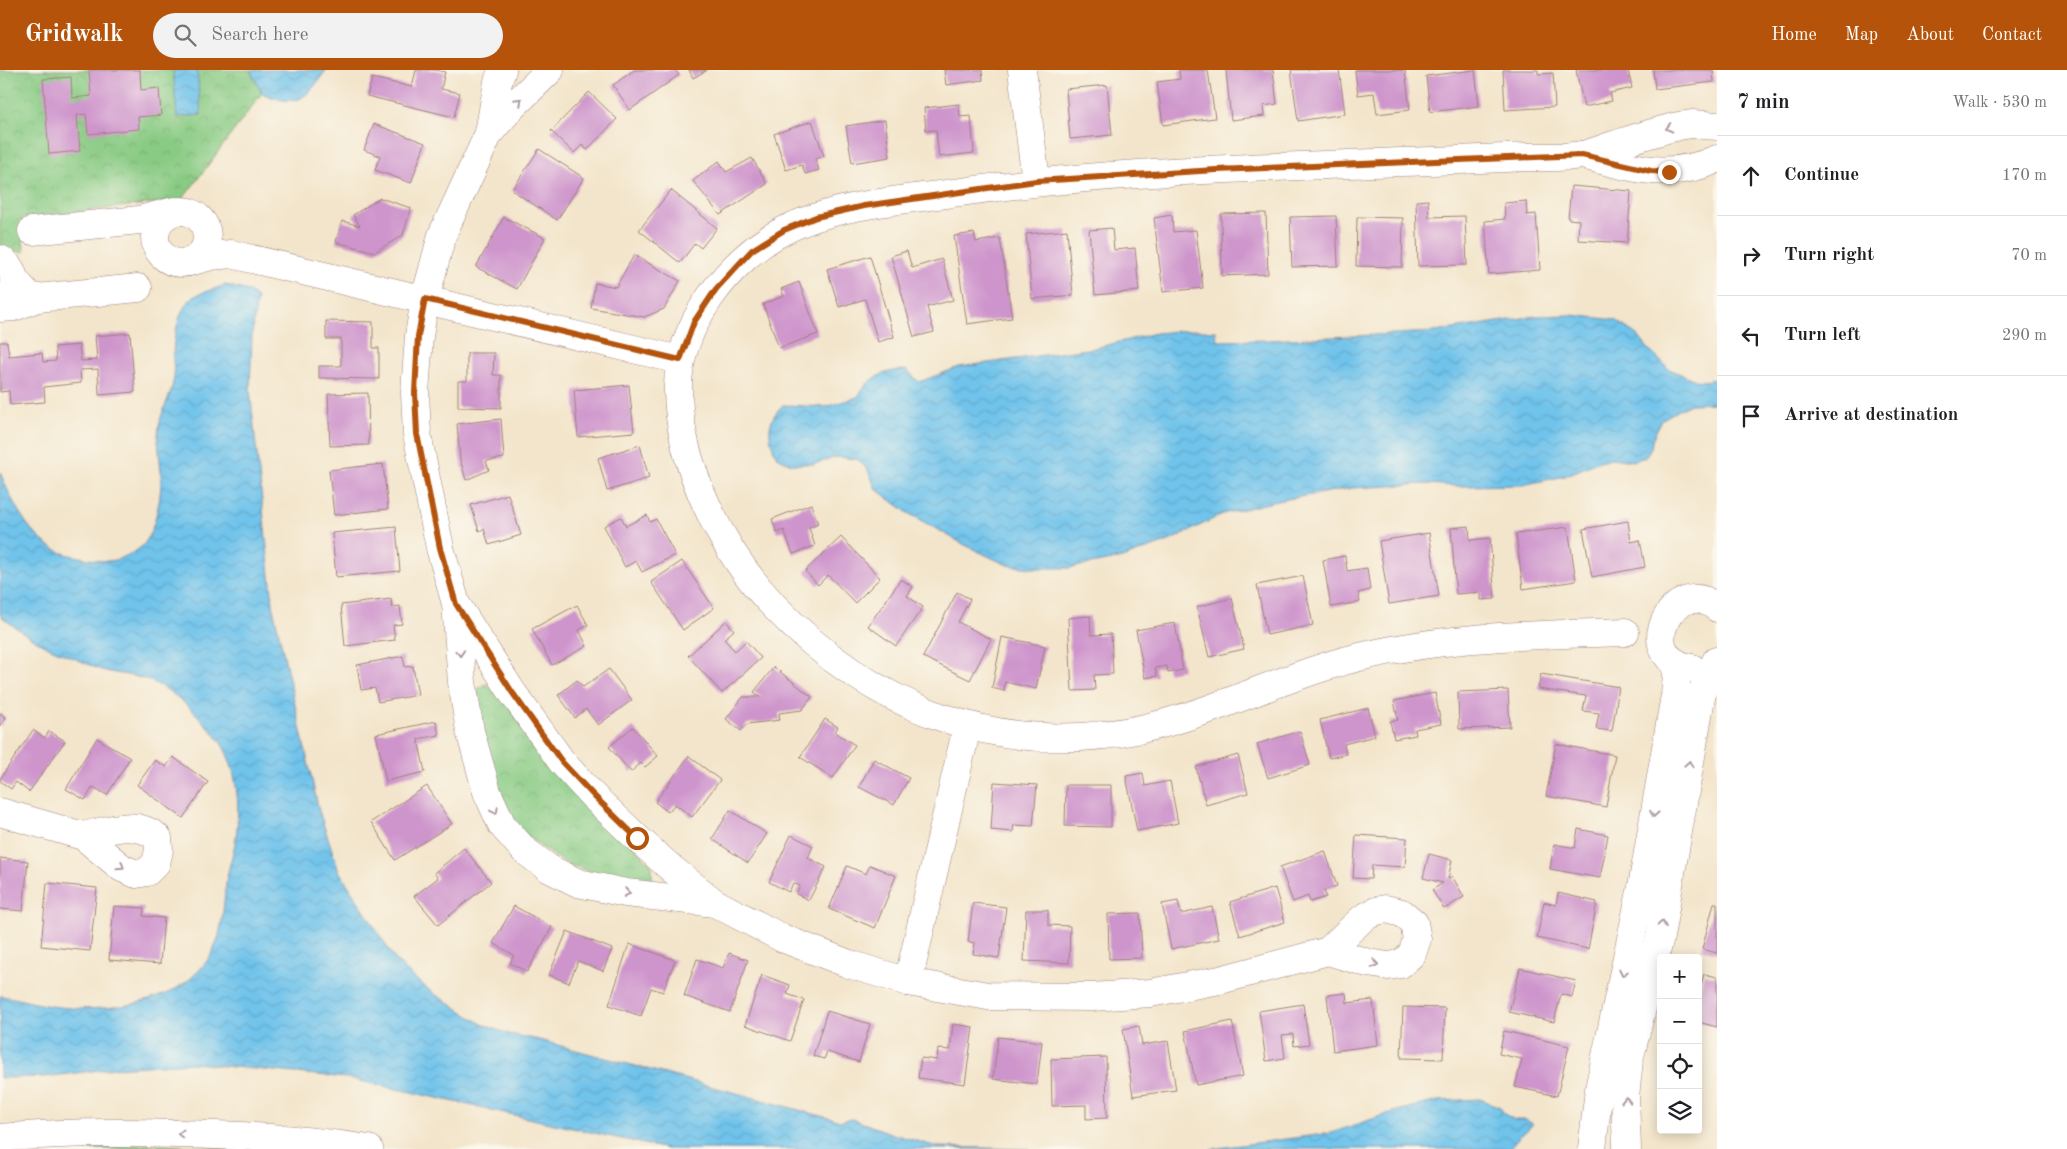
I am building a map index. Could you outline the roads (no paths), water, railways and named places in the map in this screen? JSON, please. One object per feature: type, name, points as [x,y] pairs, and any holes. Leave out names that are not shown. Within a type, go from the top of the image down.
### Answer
[{"type":"street","points":[[502,70],[489,133],[442,235],[425,299],[418,336],[415,393],[417,434],[440,548],[456,604],[462,682],[470,731],[487,792],[502,825],[518,844],[548,868],[578,883],[626,893],[715,903]]},
{"type":"street","points":[[489,133],[511,108],[550,70]]},
{"type":"street","points":[[1022,70],[1036,181]]},
{"type":"street","points":[[1717,126],[1692,124],[1679,126],[1582,155],[1226,169],[1036,181],[864,206],[816,217],[784,230],[752,250],[716,289],[694,322],[680,360],[678,392],[683,435],[694,475],[712,517],[744,571],[785,617],[821,649],[863,679],[916,707],[967,727],[1014,736],[1059,738],[1101,735],[1142,729],[1174,720],[1342,662],[1380,653],[1461,640],[1625,632],[1640,635],[1653,642],[1685,667],[1696,669],[1707,667],[1717,661]]},
{"type":"street","points":[[1582,155],[1651,171],[1669,172],[1694,168],[1717,159]]},
{"type":"street","points":[[32,231],[147,227],[174,211],[190,212],[226,246],[241,256]]},
{"type":"street","points":[[190,262],[196,258],[205,245],[206,230],[203,223]]},
{"type":"street","points":[[147,227],[158,251],[172,262],[190,262],[211,256],[231,254],[680,360]]},
{"type":"street","points":[[7,269],[29,296],[37,298]]},
{"type":"street","points":[[0,308],[8,301],[12,294],[7,269]]},
{"type":"street","points":[[0,308],[14,306],[37,298],[138,288]]},
{"type":"street","points":[[1625,632],[1681,603],[1693,600],[1704,601],[1716,607]]},
{"type":"street","points":[[456,604],[512,692],[562,762],[594,796],[672,869],[715,903],[782,938],[849,964],[908,982],[988,996],[1102,996],[1150,993],[1220,980],[1328,951]]},
{"type":"street","points":[[1592,1149],[1599,1089],[1642,887],[1670,724],[1677,675],[1661,641],[1661,629],[1665,618],[1672,609]]},
{"type":"street","points":[[1627,1149],[1625,1097],[1629,1060],[1660,936],[1702,692],[1717,661]]},
{"type":"street","points":[[908,982],[967,727]]},
{"type":"street","points":[[0,812],[83,836]]},
{"type":"street","points":[[0,1138],[113,1132],[234,1135],[338,1144],[369,1149]]},
{"type":"water","points":[[173,70],[197,70],[201,115],[177,117]]},
{"type":"water","points":[[250,70],[326,70],[313,88],[306,94],[293,100],[284,100],[262,93]]},
{"type":"water","points":[[226,285],[248,291],[257,298],[252,334],[250,390],[274,612],[319,811],[339,871],[396,961],[436,995],[482,1024],[509,1034],[535,1039],[840,1121],[852,1119],[937,1147],[1029,1149],[667,1149],[347,1078],[193,1063],[114,1068],[45,1077],[0,1078],[0,996],[55,1007],[86,1009],[134,1004],[163,995],[178,988],[192,978],[209,958],[217,943],[223,915],[227,877],[235,844],[238,815],[236,784],[227,755],[220,742],[205,724],[186,704],[164,688],[144,679],[102,670],[54,649],[35,640],[0,615],[0,472],[27,524],[48,545],[60,552],[94,560],[110,561],[133,553],[146,541],[150,534],[158,506],[161,489],[159,428],[174,378],[173,351],[181,314],[185,306],[197,295]]},
{"type":"water","points":[[1571,315],[1616,320],[1638,336],[1669,369],[1695,380],[1717,379],[1717,403],[1691,404],[1661,420],[1651,448],[1645,457],[1633,461],[1612,458],[1599,461],[1565,476],[1522,485],[1460,486],[1426,484],[1352,488],[1281,500],[1223,514],[1169,541],[1122,558],[1070,568],[1032,568],[1007,565],[965,545],[908,513],[876,489],[868,470],[857,459],[837,457],[814,464],[791,464],[777,457],[771,443],[771,423],[777,411],[783,405],[825,407],[858,397],[872,380],[892,371],[907,370],[919,382],[959,367],[1095,348],[1156,333],[1192,330],[1216,331],[1218,341],[1268,340],[1435,332],[1535,316]]},
{"type":"water","points":[[1480,1099],[1500,1107],[1504,1114],[1515,1120],[1526,1120],[1533,1124],[1509,1149],[1211,1149],[1331,1133],[1393,1112],[1438,1101]]}]
